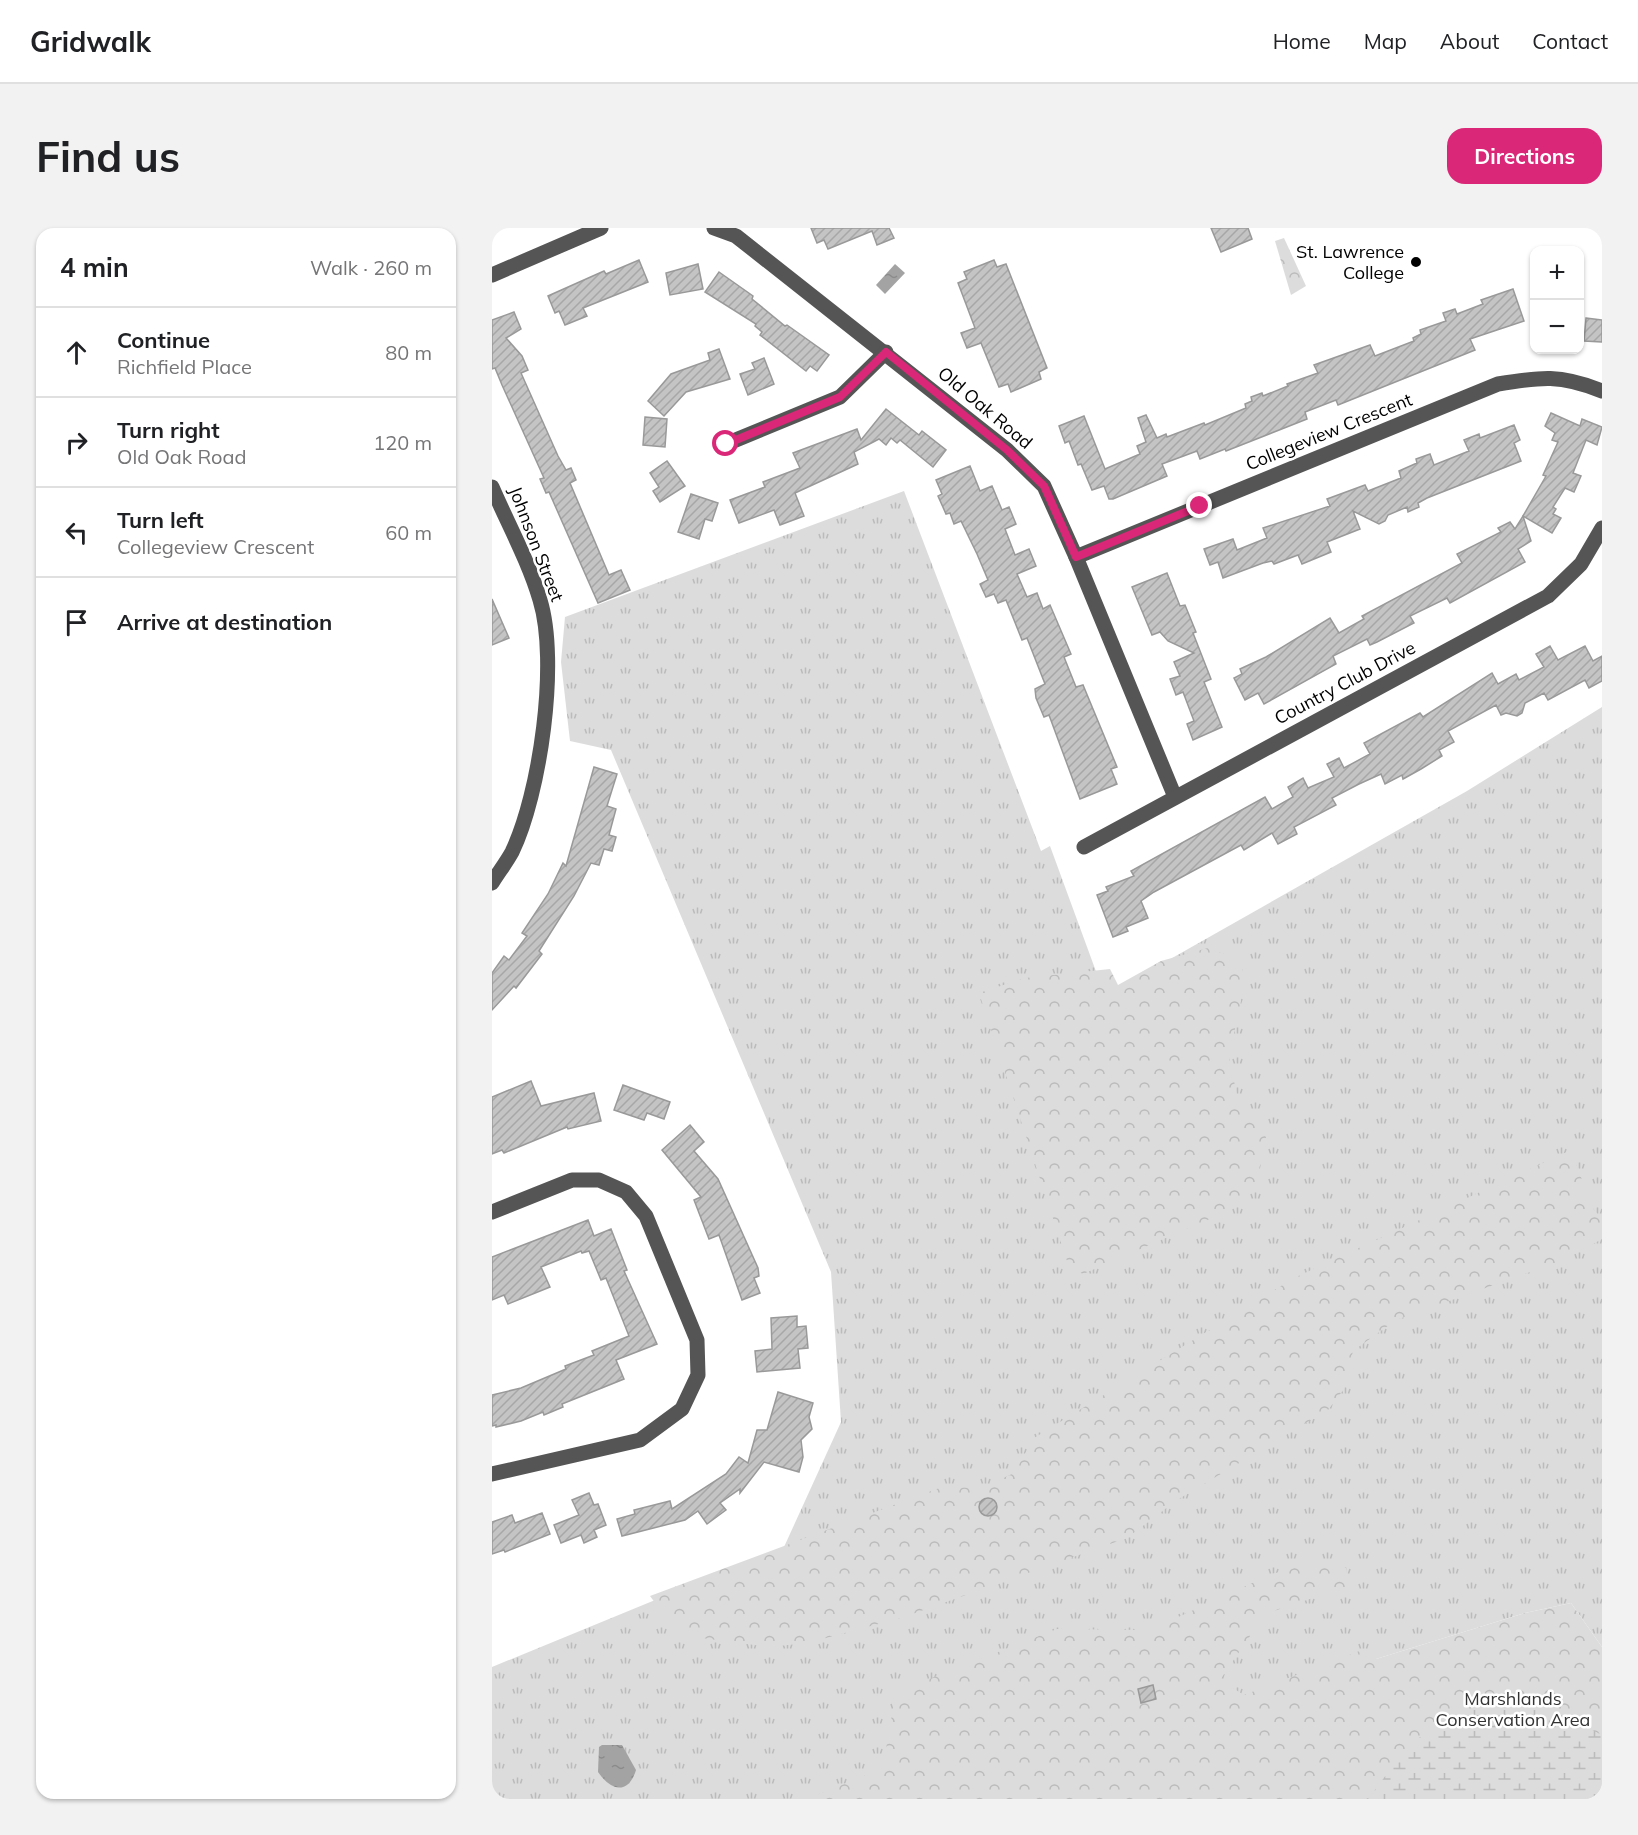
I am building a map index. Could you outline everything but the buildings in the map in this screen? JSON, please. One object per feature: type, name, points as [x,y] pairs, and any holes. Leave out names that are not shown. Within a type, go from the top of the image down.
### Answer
[{"type":"street","points":[[492,275],[601,228]]},
{"type":"street","name":"Old Oak Road","points":[[714,228],[736,236],[886,352],[1007,450],[1044,486],[1076,557],[1175,797]]},
{"type":"street","points":[[726,444],[840,397],[886,352]]},
{"type":"street","name":"Collegeview Crescent","points":[[1076,557],[1498,384],[1541,377],[1572,379],[1602,390]]},
{"type":"street","name":"Johnson Street","points":[[492,486],[541,601],[548,652],[546,718],[531,794],[512,851],[492,883]]},
{"type":"street","name":"Country Club Drive","points":[[1084,847],[1548,596],[1581,564],[1602,528]]},
{"type":"street","points":[[492,1212],[572,1180],[599,1180],[626,1192],[645,1216],[697,1340],[698,1376],[682,1409],[640,1440],[492,1474]]},
{"type":"green space","points":[[1284,238],[1306,286],[1291,295],[1275,241]]},
{"type":"green space","points":[[904,491],[1041,851],[1050,846],[1105,996],[1467,791],[1602,707],[1602,1647],[1571,1603],[1525,1613],[923,1799],[492,1799],[492,1667],[784,1547],[841,1422],[831,1272],[611,750],[570,741],[561,662],[565,617]]},
{"type":"green space","points":[[1208,948],[1243,961],[1241,1001],[1229,1057],[1239,1105],[1266,1137],[1256,1189],[1228,1211],[1083,1274],[1069,1267],[979,993],[1025,978],[1110,969],[1118,985],[1161,961]]},
{"type":"green space","points":[[1571,1150],[1592,1207],[1602,1220],[1602,1239],[1564,1260],[1396,1320],[1353,1351],[1344,1389],[1328,1410],[1177,1500],[1127,1538],[901,1618],[807,1643],[769,1647],[679,1635],[650,1596],[942,1487],[982,1488],[1014,1473],[1034,1438],[1294,1278]]},
{"type":"green space","name":"Marshlands Conservation Area","points":[[1327,1559],[1346,1568],[1349,1586],[1265,1614],[1220,1680],[1244,1695],[1362,1650],[1376,1659],[1525,1613],[1571,1603],[1602,1647],[1602,1799],[806,1799],[889,1766],[884,1760],[896,1692],[1057,1629],[1150,1630],[1272,1574]]},
{"type":"green space","points":[[1510,1690],[1602,1735],[1602,1799],[1368,1799],[1411,1742]]},
{"type":"water","points":[[895,264],[905,273],[885,294],[876,285]]},
{"type":"water","points":[[622,1745],[636,1770],[633,1778],[624,1787],[613,1786],[598,1772],[599,1747]]},
{"type":"place","name":"St. Lawrence College","points":[[1416,262]]},
{"type":"route","points":[[726,444],[840,397],[886,352],[1007,450],[1044,486],[1076,557],[1200,506]]}]
